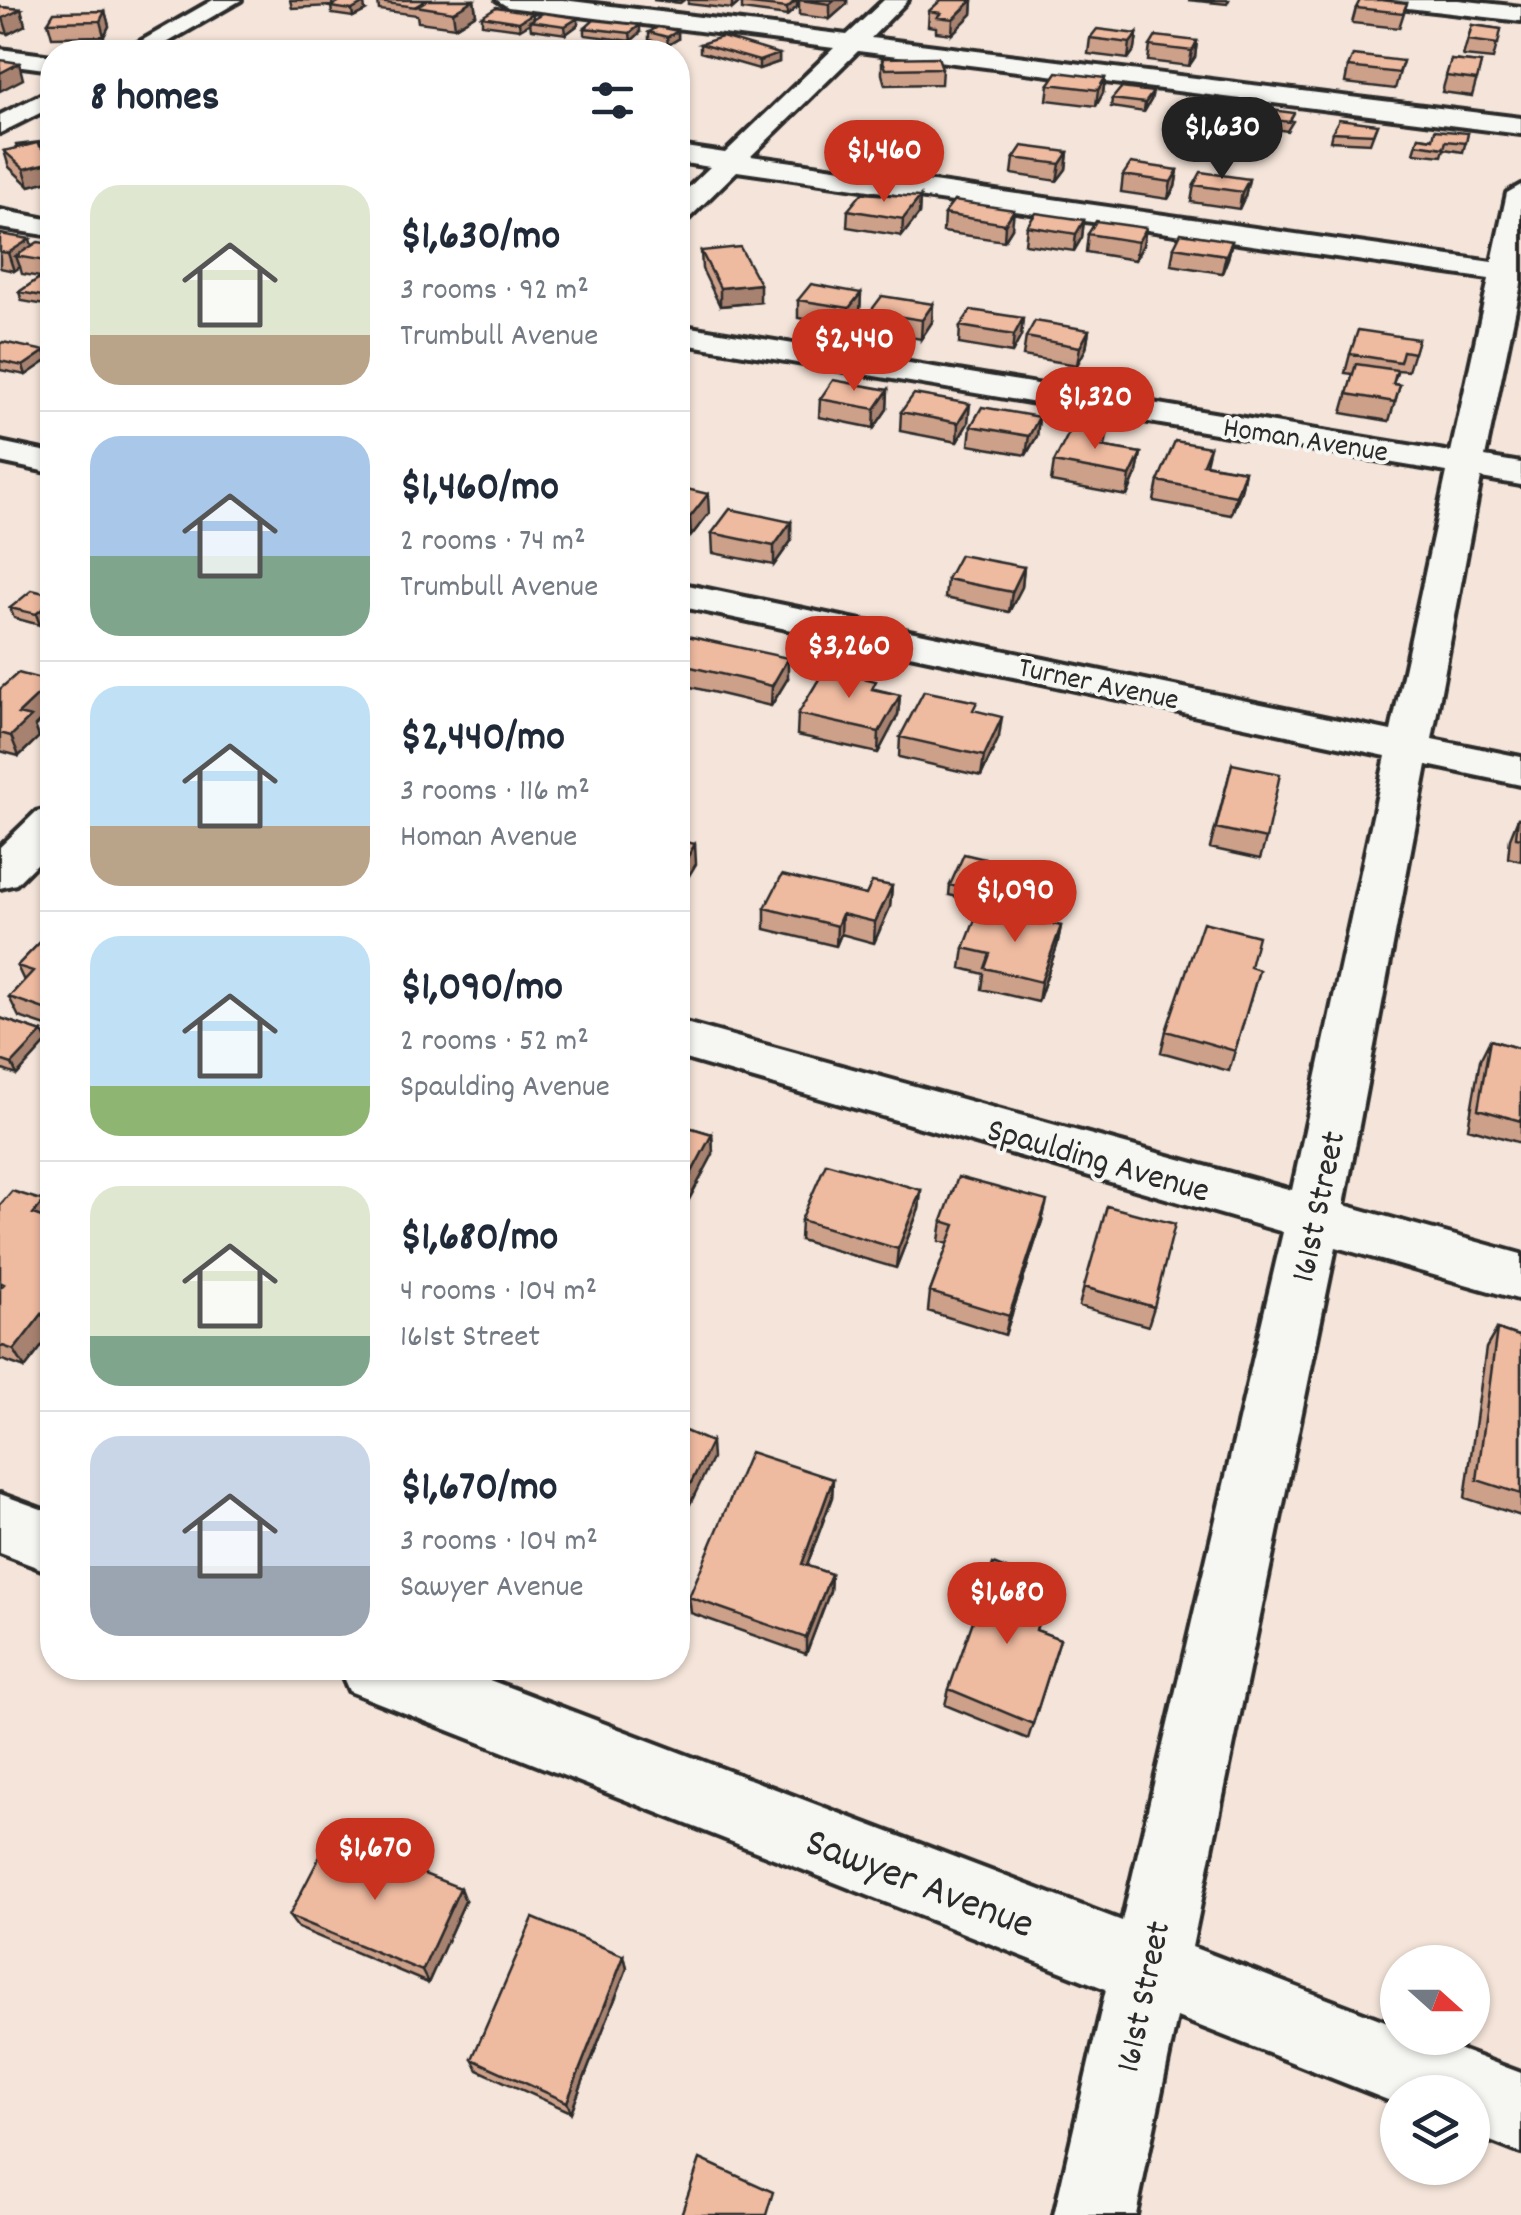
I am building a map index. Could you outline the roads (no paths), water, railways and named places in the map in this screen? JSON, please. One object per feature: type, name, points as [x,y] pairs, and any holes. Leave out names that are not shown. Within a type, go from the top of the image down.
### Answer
[{"type":"street","points":[[156,40],[230,0]]},
{"type":"street","points":[[508,0],[1521,126]]},
{"type":"street","points":[[690,202],[896,0]]},
{"type":"street","points":[[1399,0],[1521,14]]},
{"type":"street","points":[[0,56],[40,61]]},
{"type":"street","points":[[0,126],[40,104]]},
{"type":"street","points":[[690,156],[1512,274]]},
{"type":"street","name":"161st Street","points":[[1095,2215],[1146,1968],[1314,1218],[1466,464],[1512,274],[1521,193]]},
{"type":"street","points":[[0,219],[40,226]]},
{"type":"street","name":"Homan Avenue","points":[[690,336],[1521,474]]},
{"type":"street","points":[[0,452],[40,460]]},
{"type":"street","name":"Turner Avenue","points":[[690,597],[1521,771]]},
{"type":"street","points":[[18,860],[40,835]]},
{"type":"street","name":"Spaulding Avenue","points":[[690,1043],[1521,1276]]},
{"type":"street","points":[[0,1522],[40,1538]]},
{"type":"street","name":"Sawyer Avenue","points":[[404,1680],[1423,2075]]},
{"type":"street","name":"Sawyer Avenue","points":[[1490,2101],[1521,2113]]}]
